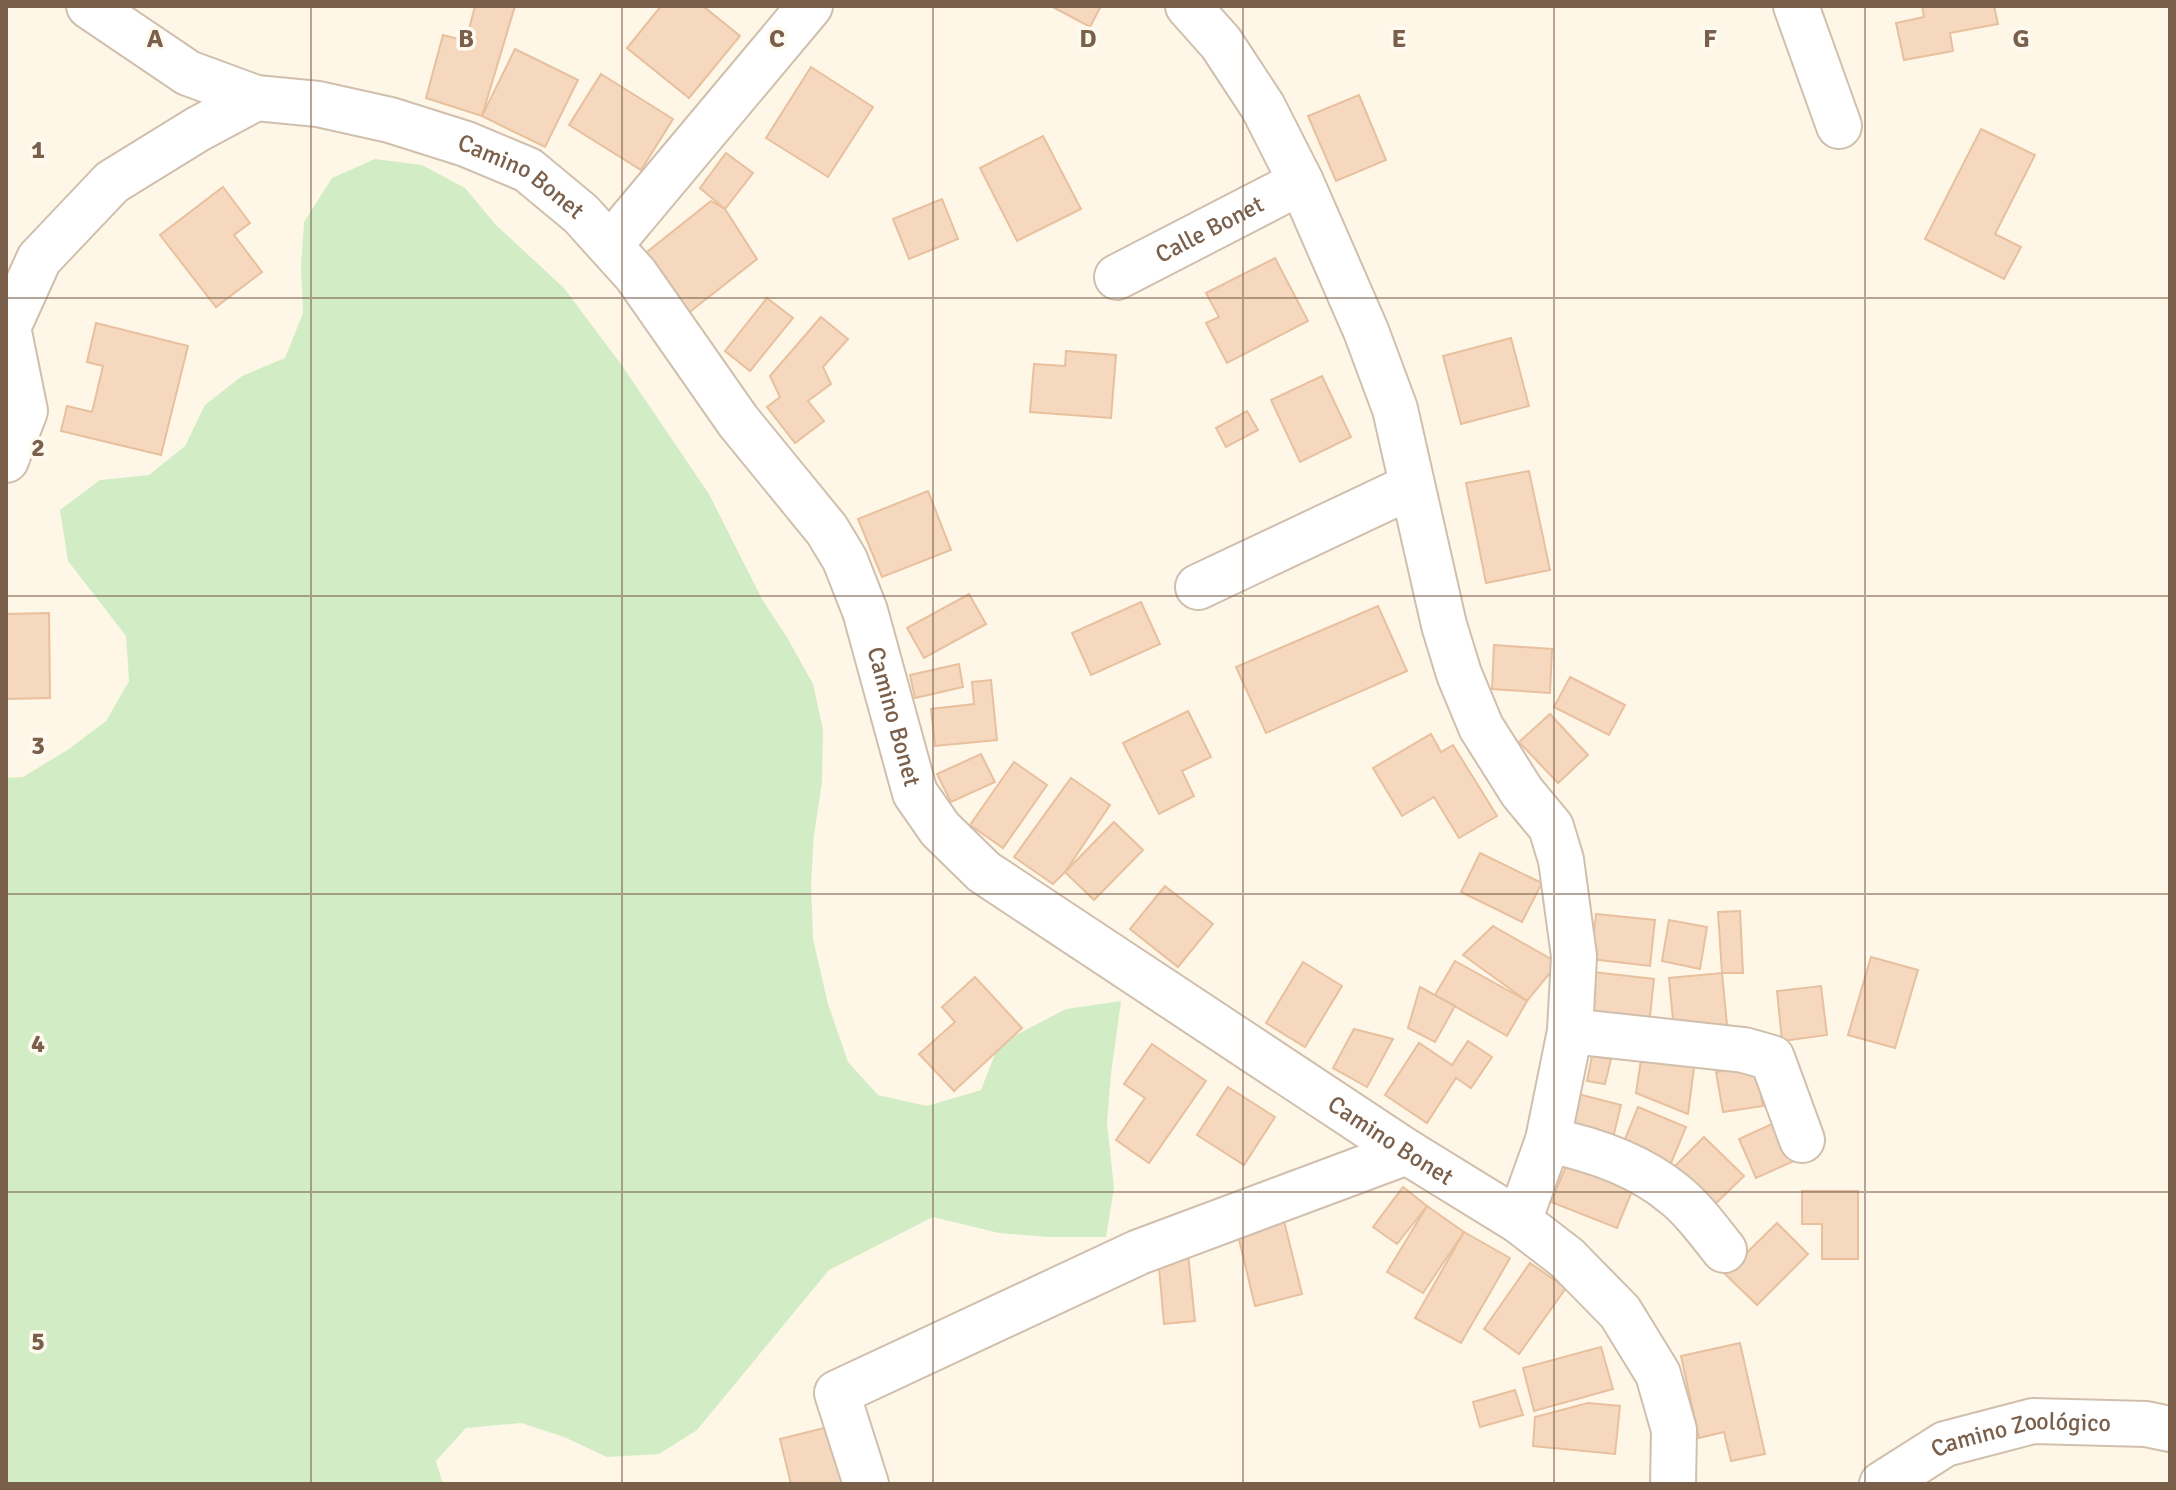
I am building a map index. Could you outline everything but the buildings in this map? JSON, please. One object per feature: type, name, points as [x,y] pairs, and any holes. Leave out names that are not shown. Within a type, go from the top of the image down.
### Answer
[{"type":"street","name":"Camino Bonet","points":[[89,6],[188,73],[256,98],[318,104],[390,120],[466,144],[528,170],[581,214],[636,275],[738,421],[827,530],[845,560],[865,611],[915,793],[940,829],[984,872],[1407,1152],[1519,1221],[1567,1258],[1620,1312],[1658,1374],[1674,1430],[1673,1484]]},
{"type":"street","points":[[610,245],[810,6]]},
{"type":"street","points":[[1188,6],[1221,43],[1263,107],[1301,182],[1366,331],[1395,409],[1444,625],[1459,674],[1481,727],[1522,792],[1551,827],[1561,860],[1574,956],[1570,1031],[1548,1140],[1519,1221]]},
{"type":"street","points":[[1796,6],[1839,126]]},
{"type":"street","points":[[6,460],[25,411],[7,329],[39,259],[112,182],[198,129],[256,98]]},
{"type":"street","name":"Calle Bonet","points":[[1117,277],[1301,182]]},
{"type":"street","points":[[1198,587],[1412,486]]},
{"type":"street","points":[[1570,1031],[1744,1050],[1772,1058],[1802,1140]]},
{"type":"street","points":[[1548,1140],[1587,1148],[1630,1166],[1673,1193],[1724,1250]]},
{"type":"street","points":[[866,1484],[837,1393],[1139,1252],[1407,1152]]},
{"type":"street","name":"Camino Zoológico","points":[[1882,1484],[1945,1444],[2033,1421],[2162,1416]]},
{"type":"green space","points":[[375,159],[422,165],[465,188],[496,225],[564,288],[623,367],[709,494],[762,599],[813,684],[823,730],[822,782],[811,883],[813,939],[828,1004],[848,1062],[878,1095],[927,1106],[981,1090],[999,1044],[1066,1009],[1121,1001],[1107,1123],[1114,1188],[1106,1237],[999,1233],[933,1217],[829,1270],[697,1430],[659,1454],[607,1457],[564,1437],[521,1423],[466,1428],[436,1461],[443,1484],[6,1484],[6,778],[23,777],[69,749],[106,721],[129,681],[126,636],[68,561],[60,510],[100,480],[149,475],[185,446],[205,405],[242,376],[285,358],[303,313],[301,267],[304,222],[332,178]]}]
